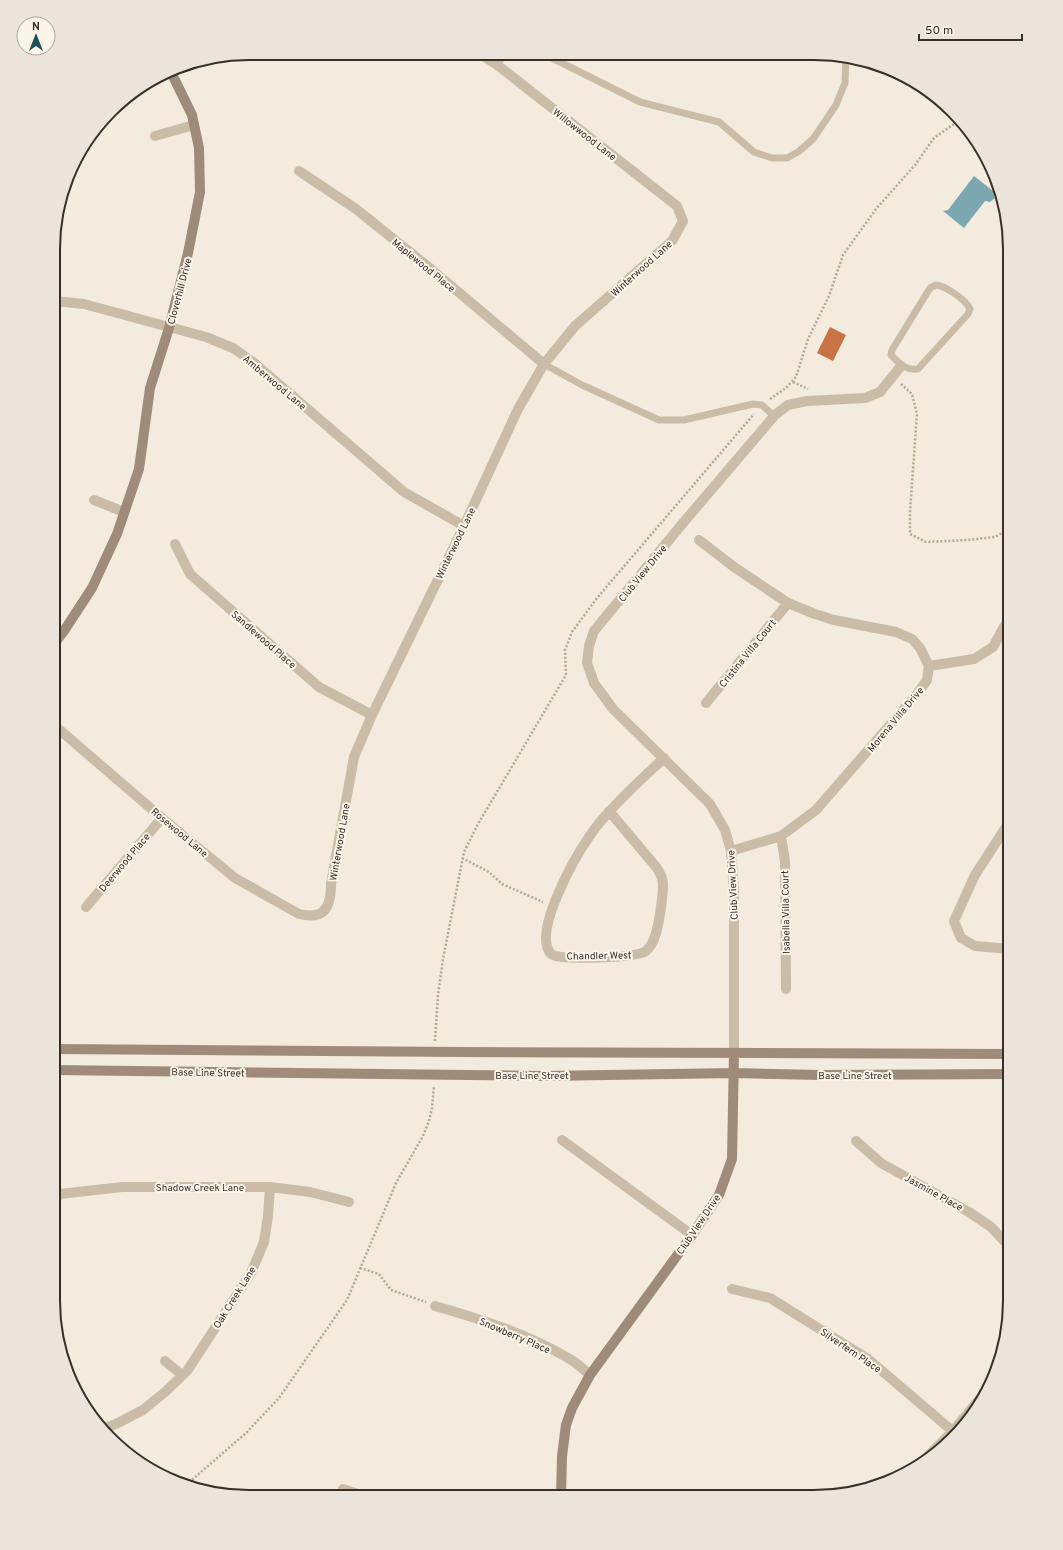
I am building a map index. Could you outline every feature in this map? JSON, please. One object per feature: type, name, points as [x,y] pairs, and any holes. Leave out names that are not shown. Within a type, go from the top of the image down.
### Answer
[{"type":"main road","name":"Cloverhill Drive","points":[[60,636],[92,588],[117,534],[139,469],[150,388],[169,328],[188,253],[200,192],[199,148],[192,115],[173,76]]},
{"type":"main road","points":[[60,1049],[1003,1054]]},
{"type":"main road","name":"Club View Drive","points":[[561,1490],[562,1456],[566,1425],[572,1408],[590,1375],[692,1235],[719,1195],[732,1159],[734,1053]]},
{"type":"main road","name":"Base Line Street","points":[[60,1070],[543,1076],[734,1073],[821,1075],[1003,1074]]},
{"type":"street","name":"Willowwood Lane","points":[[490,60],[677,206],[683,221]]},
{"type":"street","points":[[155,136],[194,124]]},
{"type":"street","name":"Maplewood Place","points":[[299,171],[356,209],[544,364]]},
{"type":"street","name":"Winterwood Lane","points":[[320,914],[328,907],[331,898],[331,884],[354,757],[372,715],[464,526],[518,409],[544,364],[575,326],[672,241],[683,221]]},
{"type":"street","name":"Amberwood Lane","points":[[60,302],[84,304],[206,337],[233,348],[253,362],[404,492],[464,526]]},
{"type":"street","name":"Club View Drive","points":[[734,1053],[734,891],[732,851],[725,830],[710,804],[613,709],[594,683],[587,663],[589,646],[594,631],[774,416],[788,405],[807,401],[865,398],[880,392],[901,366]]},
{"type":"street","points":[[94,500],[124,512]]},
{"type":"street","points":[[699,540],[734,567],[788,603],[834,620],[896,632],[912,639],[920,648],[929,666],[974,659],[993,647],[1003,629]]},
{"type":"street","name":"Sandlewood Place","points":[[175,544],[190,574],[313,682],[319,687],[372,715]]},
{"type":"street","name":"Cristina Villa Court","points":[[706,703],[788,603]]},
{"type":"street","name":"Morena Villa Drive","points":[[732,851],[781,836],[816,810],[917,694],[927,680],[929,666]]},
{"type":"street","name":"Rosewood Lane","points":[[60,730],[162,818],[235,878],[299,914],[309,916],[320,914]]},
{"type":"street","name":"Chandler West","points":[[610,811],[657,868],[662,878],[662,892],[655,936],[646,950],[639,954],[625,956],[568,957],[552,954],[549,952],[546,945],[546,936],[547,925],[553,905],[589,837],[610,811],[664,758]]},
{"type":"street","name":"Deerwood Place","points":[[86,907],[162,818]]},
{"type":"street","points":[[1003,832],[975,876],[954,921],[961,938],[974,946],[1003,948]]},
{"type":"street","name":"Isabella Villa Court","points":[[781,836],[785,861],[786,989]]},
{"type":"street","points":[[562,1140],[692,1235]]},
{"type":"street","name":"Jasmine Place","points":[[856,1141],[881,1163],[974,1216],[992,1228],[1003,1240]]},
{"type":"street","name":"Shadow Creek Lane","points":[[60,1194],[122,1187],[270,1187],[310,1192],[349,1202]]},
{"type":"street","name":"Oak Creek Lane","points":[[108,1427],[143,1410],[182,1375],[204,1346],[251,1273],[264,1242],[270,1187]]},
{"type":"street","name":"Silverfern Place","points":[[732,1289],[770,1298],[868,1359],[952,1431]]},
{"type":"street","name":"Snowberry Place","points":[[435,1306],[479,1319],[524,1336],[569,1358],[590,1375]]},
{"type":"street","points":[[165,1361],[182,1375]]},
{"type":"lane","points":[[496,64],[500,60]]},
{"type":"lane","points":[[556,60],[640,102],[719,122],[754,152],[772,158],[787,158],[798,152],[813,139],[836,105],[842,91],[845,63]]},
{"type":"lane","points":[[936,285],[942,286],[968,304],[970,309],[968,314],[918,369],[901,366],[891,354],[892,350],[930,288],[936,285]]},
{"type":"lane","points":[[544,364],[582,385],[659,420],[684,420],[753,404],[762,405],[774,416]]},
{"type":"path","points":[[892,377],[912,394],[917,414],[910,511],[910,534],[926,542],[968,540],[995,536],[1003,532]]},
{"type":"path","points":[[793,382],[809,389]]},
{"type":"path","points":[[462,858],[489,872],[502,884],[553,905]]},
{"type":"path","points":[[191,1481],[246,1432],[279,1398],[347,1300],[396,1183],[423,1136],[432,1108],[434,1083]]},
{"type":"path","points":[[360,1268],[379,1274],[391,1290],[435,1306]]},
{"type":"water","points":[[974,176],[993,191],[995,198],[990,202],[985,201],[964,228],[943,211],[948,210]]},
{"type":"building","points":[[830,327],[846,335],[833,361],[817,353]]}]
